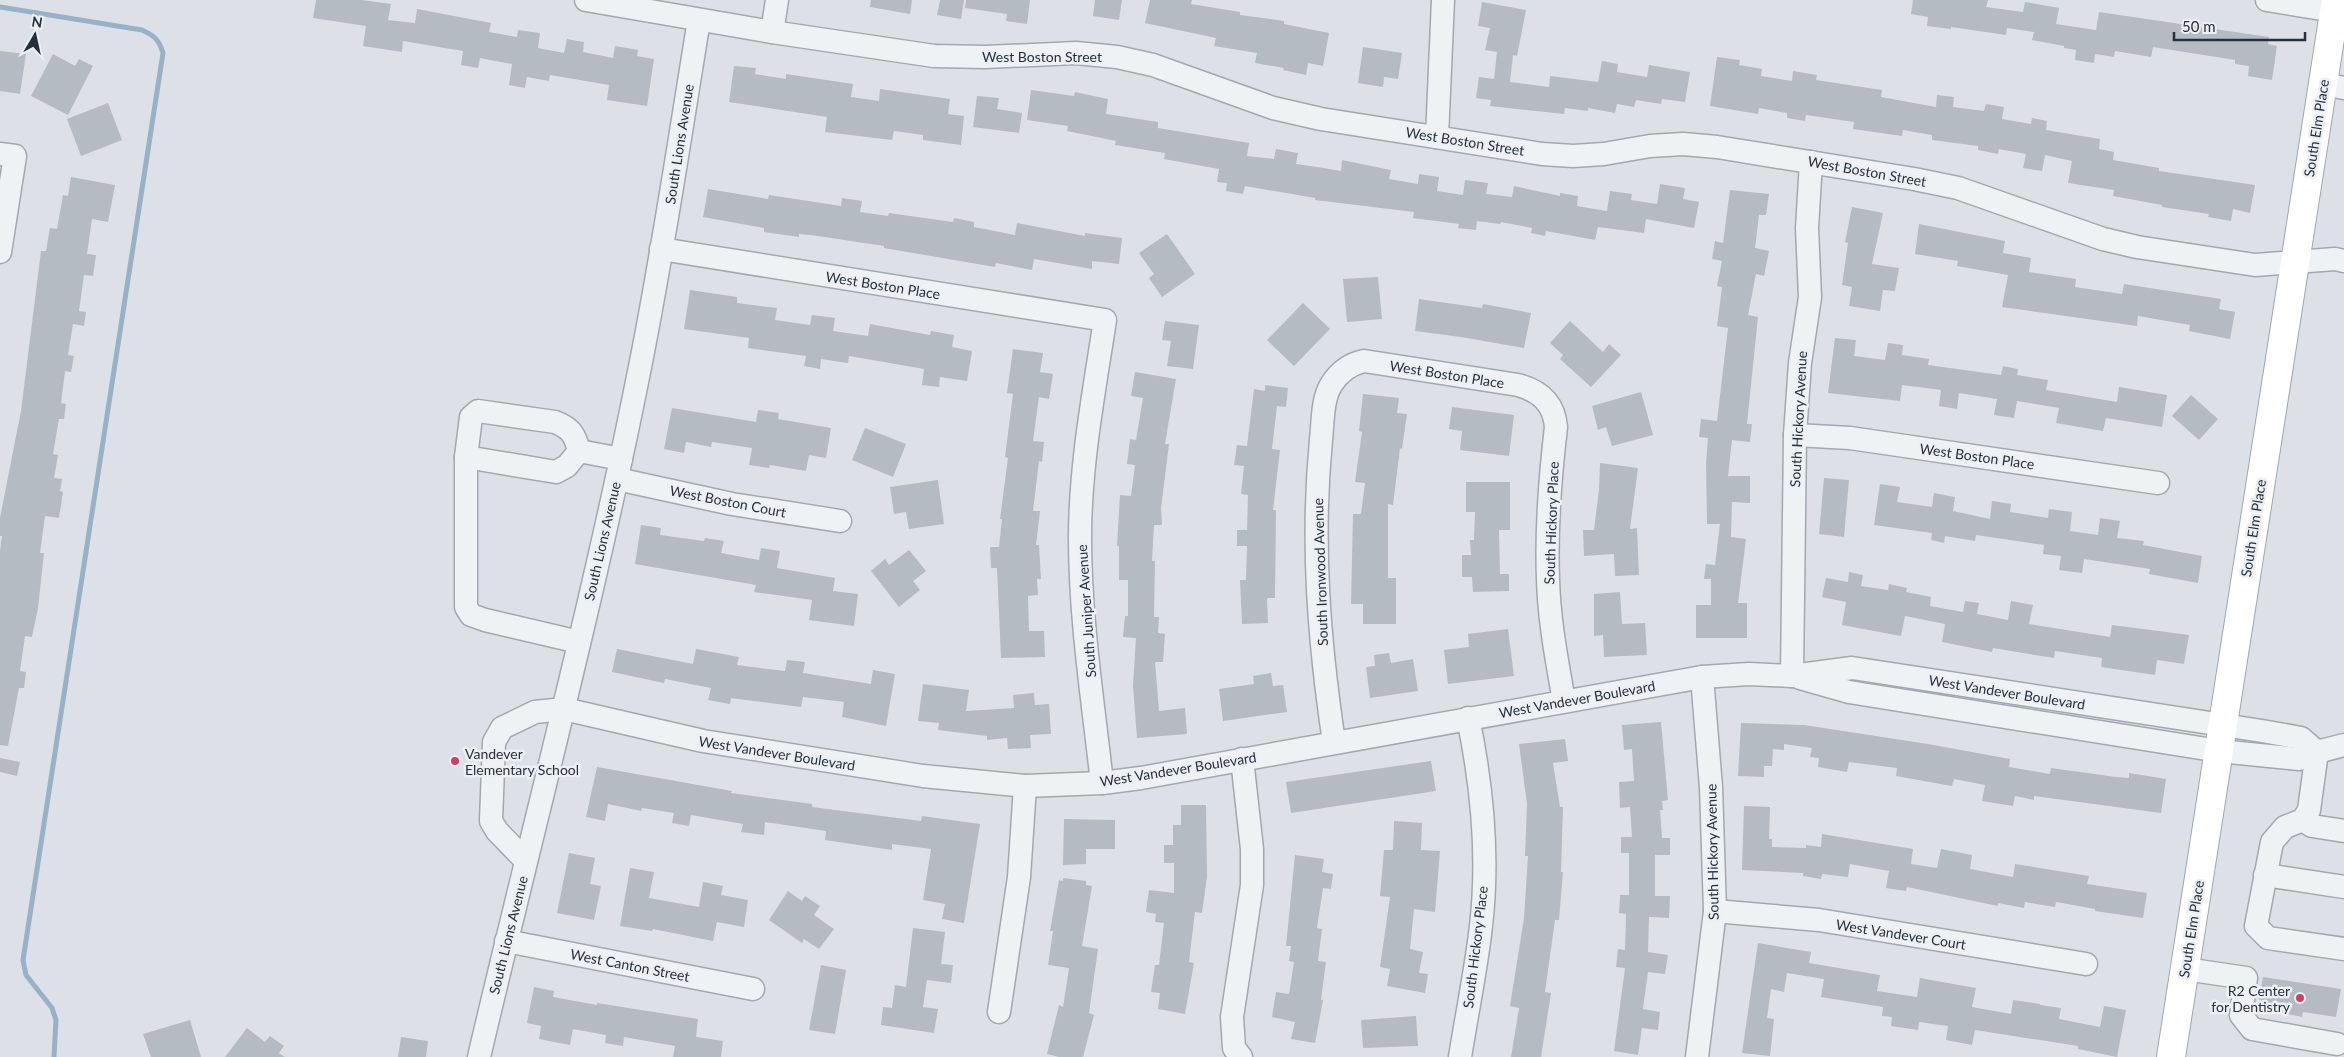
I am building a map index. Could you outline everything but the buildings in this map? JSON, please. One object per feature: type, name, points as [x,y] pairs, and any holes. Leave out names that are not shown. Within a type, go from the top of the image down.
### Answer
[{"type":"main road","name":"South Elm Place","points":[[2171,1057],[2295,262],[2334,86],[2335,5]]},
{"type":"street","name":"West Boston Street","points":[[586,0],[772,32],[934,56],[985,57],[1076,53],[1118,57],[1153,65],[1273,108],[1321,119],[1542,154],[1573,156],[1604,154],[1650,146],[1683,144],[1717,147],[1914,178],[1958,188],[2103,239],[2137,247],[2255,265],[2335,259],[2344,261]]},
{"type":"street","points":[[772,32],[777,0]]},
{"type":"street","points":[[1437,137],[1443,0]]},
{"type":"street","points":[[2267,0],[2335,5]]},
{"type":"street","name":"South Lions Avenue","points":[[479,1057],[564,709],[641,366],[699,20]]},
{"type":"street","points":[[0,252],[7,155]]},
{"type":"street","name":"South Hickory Avenue","points":[[1792,676],[1795,436],[1800,363],[1810,297],[1807,228],[1811,162]]},
{"type":"street","name":"West Boston Place","points":[[661,249],[1105,320]]},
{"type":"street","name":"South Juniper Avenue","points":[[1102,782],[1081,591],[1080,536],[1082,488],[1089,425],[1105,320]]},
{"type":"street","name":"West Boston Place","points":[[1340,375],[1353,364],[1364,361],[1518,385],[1529,388],[1542,396],[1551,406]]},
{"type":"street","name":"South Ironwood Avenue","points":[[1334,742],[1319,620],[1315,514],[1325,399],[1331,385],[1340,375]]},
{"type":"street","name":"South Hickory Place","points":[[1551,406],[1555,416],[1556,427],[1549,491],[1548,581],[1552,632],[1564,701]]},
{"type":"street","points":[[466,457],[556,472],[567,466],[579,451],[574,434],[566,426],[555,422],[478,411],[471,417],[466,457],[466,607],[471,615],[485,620],[579,642]]},
{"type":"street","name":"West Boston Place","points":[[1795,436],[1850,438],[2158,483]]},
{"type":"street","name":"West Boston Court","points":[[579,451],[619,469],[732,504],[840,521]]},
{"type":"street","name":"West Vandever Boulevard","points":[[526,861],[497,831],[491,821],[494,742],[502,728],[535,712],[564,709],[703,741],[923,776],[1025,786],[1141,778],[1702,677],[1749,674],[1792,676],[1849,692],[2221,738],[2299,759],[2317,752],[2344,746]]},
{"type":"street","name":"South Hickory Avenue","points":[[1697,1057],[1715,912],[1711,787],[1702,677]]},
{"type":"street","name":"South Hickory Place","points":[[1460,1057],[1481,925],[1484,878],[1480,789],[1468,718]]},
{"type":"street","points":[[2317,752],[2309,810],[2303,820],[2285,827],[2272,842],[2256,926],[2268,938],[2344,948]]},
{"type":"street","points":[[1240,1057],[1234,1048],[1232,1017],[1252,885],[1252,849],[1242,759]]},
{"type":"street","points":[[999,1012],[1019,877],[1025,786]]},
{"type":"street","points":[[2303,820],[2312,826],[2344,831]]},
{"type":"street","points":[[2265,876],[2344,887]]},
{"type":"street","name":"West Vandever Court","points":[[1715,912],[1819,920],[2086,964]]},
{"type":"street","name":"West Canton Street","points":[[506,941],[753,989]]},
{"type":"street","points":[[2184,969],[2246,978],[2241,1015],[2252,1029],[2336,1044]]},
{"type":"waterway","points":[[0,7],[142,30],[156,39],[163,53],[23,960],[26,975],[52,1008],[56,1020],[54,1057]]},
{"type":"place","name":"Vandever Elementary School","points":[[455,761]]},
{"type":"place","name":"R2 Center for Dentistry","points":[[2300,998]]}]
